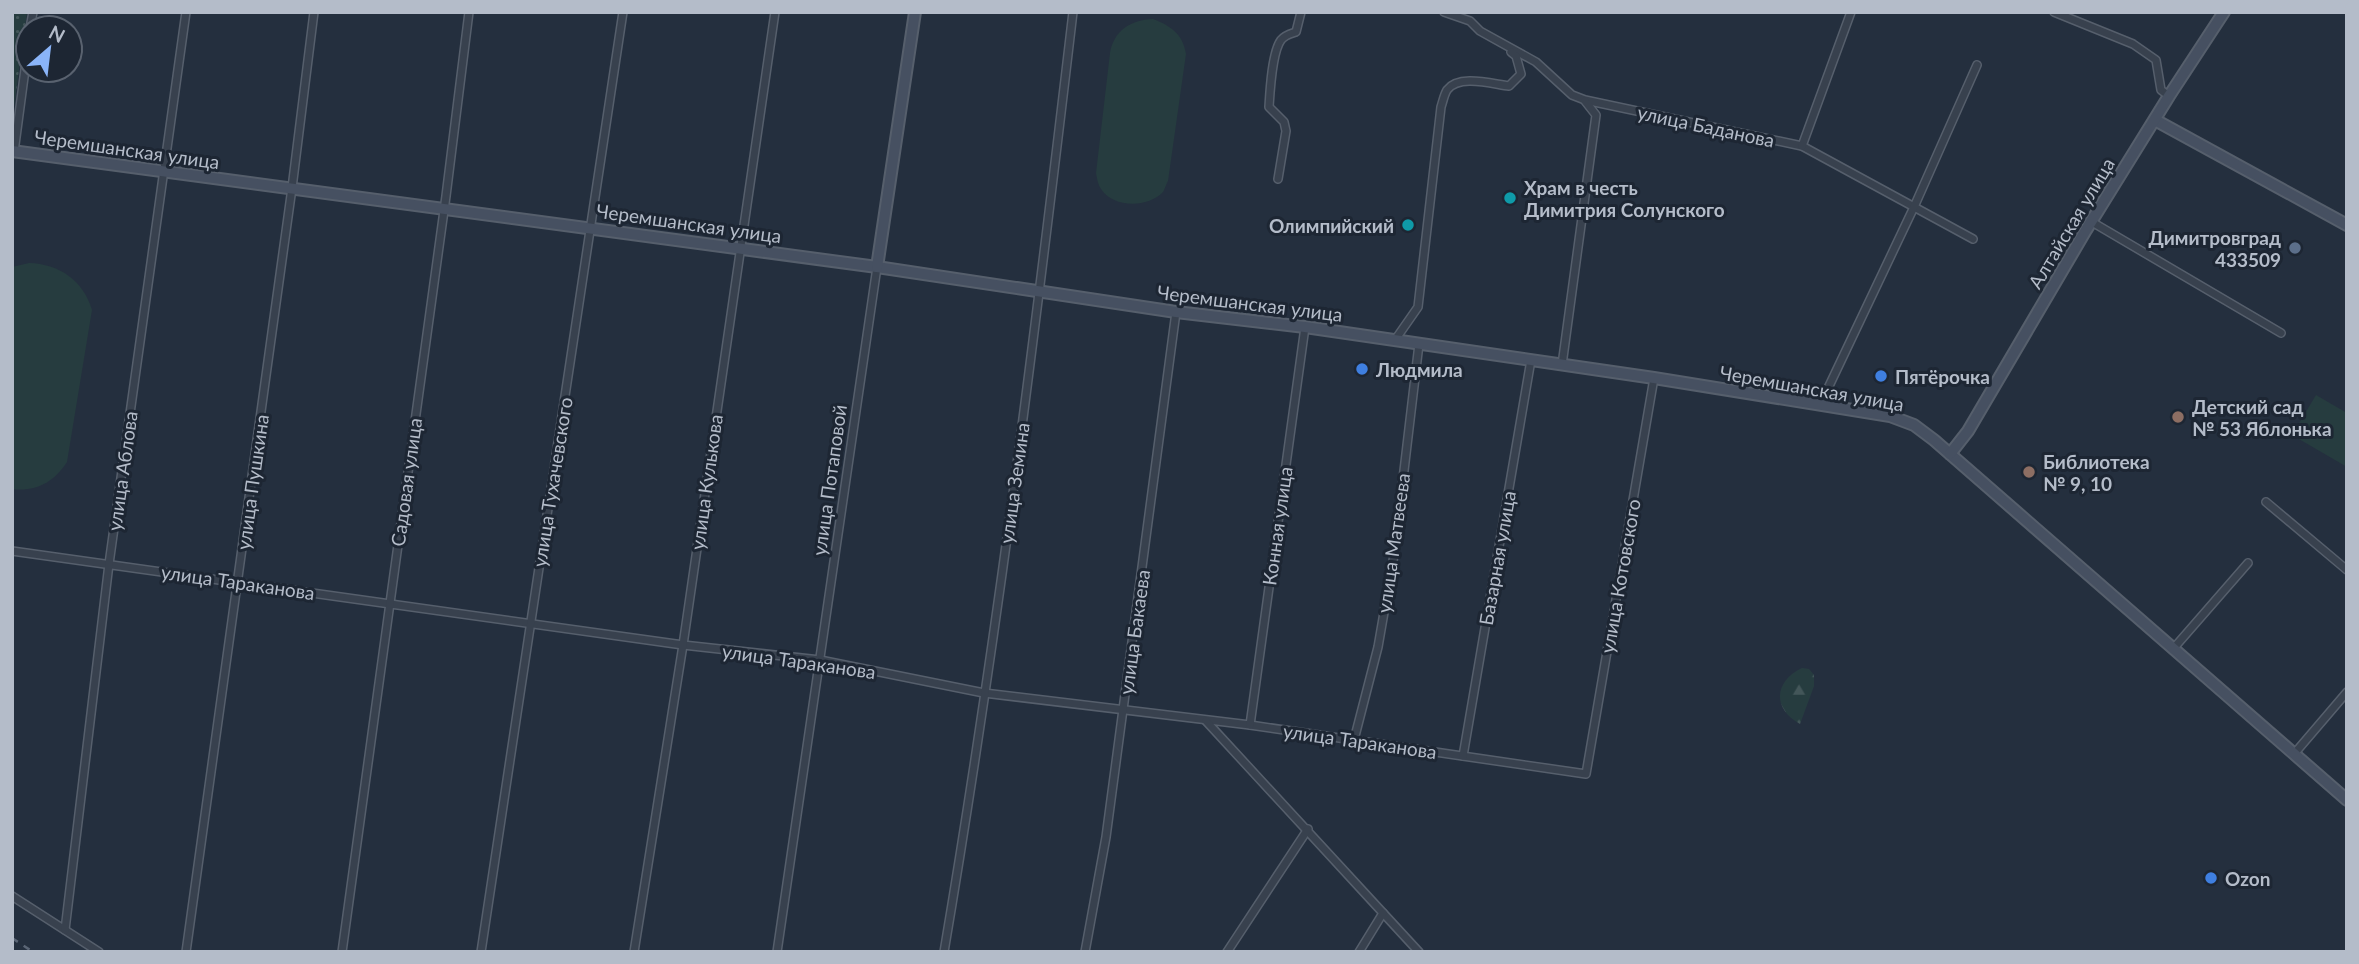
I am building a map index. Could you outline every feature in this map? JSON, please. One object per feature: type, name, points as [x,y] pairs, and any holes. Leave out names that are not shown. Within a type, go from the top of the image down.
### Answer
[{"type":"main road","name":"улица Потаповой","points":[[877,267],[915,12]]},
{"type":"main road","name":"Алтайская улица","points":[[1950,454],[1968,431],[2092,222],[2224,12]]},
{"type":"main road","points":[[2155,120],[2347,225]]},
{"type":"main road","name":"Черемшанская улица","points":[[13,152],[741,248],[1176,312],[1305,327],[1860,410],[1902,420],[1914,425],[1950,454],[2347,800]]},
{"type":"street","name":"улица Аблова","points":[[65,930],[109,564],[187,12]]},
{"type":"street","name":"улица Пушкина","points":[[186,952],[314,12]]},
{"type":"street","name":"Садовая улица","points":[[342,952],[445,208],[469,12]]},
{"type":"street","name":"улица Тухачевского","points":[[481,952],[623,12]]},
{"type":"street","name":"улица Кулькова","points":[[634,952],[683,645],[775,12]]},
{"type":"street","name":"улица Земина","points":[[944,952],[985,693],[1040,292],[1073,12]]},
{"type":"street","points":[[1278,179],[1286,131],[1283,122],[1269,107],[1270,87],[1278,46],[1284,37],[1296,32],[1301,12]]},
{"type":"street","name":"улица Баданова","points":[[1444,12],[1470,21],[1480,31],[1536,62],[1572,95],[1802,146],[1973,239]]},
{"type":"street","points":[[1802,146],[1851,12]]},
{"type":"street","points":[[2054,12],[2133,44],[2156,60],[2161,90],[2169,96]]},
{"type":"street","points":[[1395,340],[1418,307],[1445,92],[1463,81],[1508,86],[1521,74],[1516,56],[1503,45]]},
{"type":"street","points":[[1820,405],[1914,207],[1977,65]]},
{"type":"street","points":[[13,152],[23,84]]},
{"type":"street","points":[[1562,365],[1596,115],[1585,100]]},
{"type":"street","points":[[2092,222],[2281,333]]},
{"type":"street","name":"улица Потаповой","points":[[777,952],[877,267]]},
{"type":"street","name":"улица Бакаева","points":[[1085,952],[1106,837],[1176,312]]},
{"type":"street","name":"Конная улица","points":[[1250,725],[1305,327]]},
{"type":"street","name":"улица Матвеева","points":[[1354,740],[1378,647],[1394,555],[1419,344]]},
{"type":"street","name":"Базарная улица","points":[[1463,756],[1531,360]]},
{"type":"street","name":"улица Котовского","points":[[1586,774],[1654,378]]},
{"type":"street","points":[[2266,502],[2347,570]]},
{"type":"street","name":"улица Тараканова","points":[[12,551],[683,645],[820,660],[985,693],[1250,725],[1586,774]]},
{"type":"street","points":[[2173,649],[2248,563]]},
{"type":"street","points":[[2294,754],[2347,692]]},
{"type":"street","points":[[1206,721],[1419,952]]},
{"type":"street","points":[[1227,952],[1308,829]]},
{"type":"street","points":[[12,897],[99,952]]},
{"type":"street","points":[[1359,952],[1383,913]]},
{"type":"green space","points":[[12,12],[27,12],[14,14],[14,84],[17,84],[12,121]]},
{"type":"green space","points":[[1153,19],[1175,32],[1182,41],[1186,54],[1168,181],[1163,192],[1149,201],[1122,203],[1106,195],[1098,183],[1096,173],[1110,53],[1115,38],[1125,28]]},
{"type":"green space","points":[[29,263],[60,270],[83,290],[92,310],[67,462],[44,484],[21,490],[12,489],[12,267]]},
{"type":"green space","points":[[2316,395],[2347,413],[2347,467],[2292,435]]},
{"type":"green space","points":[[1802,668],[1809,669],[1814,675],[1814,686],[1800,724],[1785,711],[1780,695],[1786,680]]},
{"type":"railway","points":[[12,938],[33,952]]},
{"type":"place","name":"Храм в честь Димитрия Солунского","points":[[1510,198]]},
{"type":"place","name":"Олимпийский","points":[[1408,225]]},
{"type":"place","name":"Димитровград 433509","points":[[2295,248]]},
{"type":"place","name":"Людмила","points":[[1362,369]]},
{"type":"place","name":"Пятёрочка","points":[[1881,376]]},
{"type":"place","name":"Детский сад № 53 Яблонька","points":[[2178,417]]},
{"type":"place","name":"Библиотека № 9, 10","points":[[2029,472]]},
{"type":"place","name":"Ozon","points":[[2211,878]]}]
